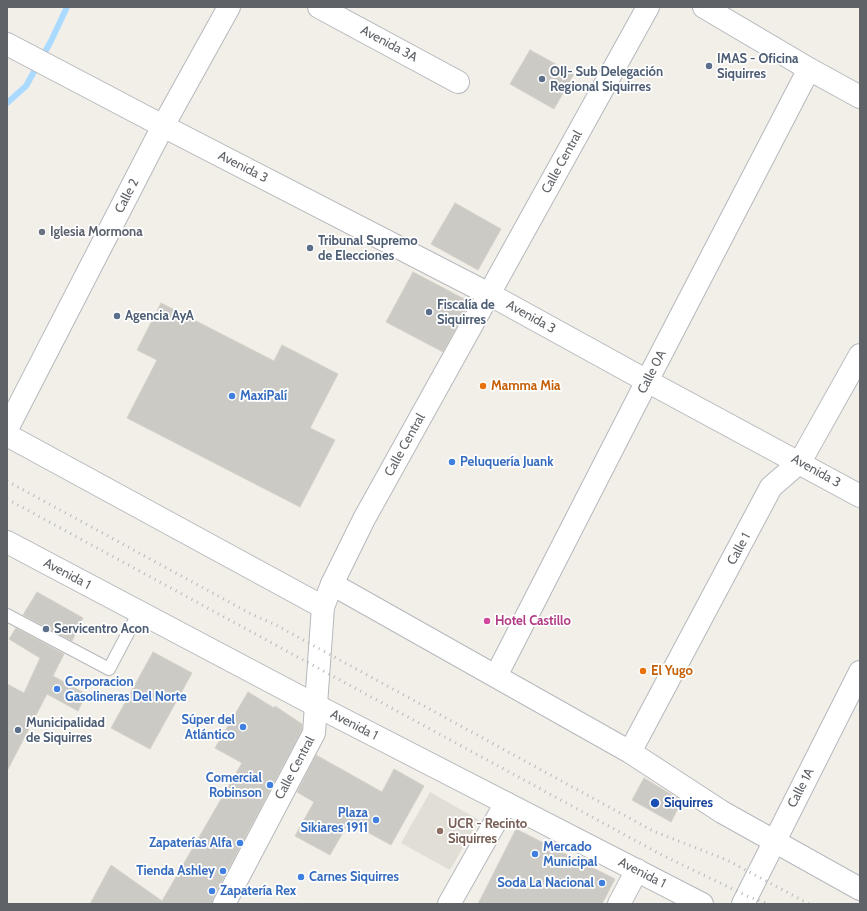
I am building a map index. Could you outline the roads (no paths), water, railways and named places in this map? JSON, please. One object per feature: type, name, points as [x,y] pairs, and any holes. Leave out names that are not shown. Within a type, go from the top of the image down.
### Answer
[{"type":"street","name":"Calle 2","points":[[7,429],[163,126],[229,7]]},
{"type":"street","name":"Avenida 3A","points":[[320,7],[458,82]]},
{"type":"street","name":"Calle Central","points":[[224,904],[314,733],[323,607],[332,584],[364,519],[648,7]]},
{"type":"street","points":[[704,7],[809,70],[860,97]]},
{"type":"street","name":"Avenida 3","points":[[7,44],[489,294],[860,496]]},
{"type":"street","name":"Calle 0A","points":[[496,676],[647,381],[809,70]]},
{"type":"street","name":"Calle 1","points":[[630,752],[771,487],[800,462],[860,355]]},
{"type":"street","points":[[7,435],[323,607]]},
{"type":"street","name":"Avenida 1","points":[[7,542],[317,706],[702,904]]},
{"type":"street","points":[[332,584],[630,752],[722,812],[860,888]]},
{"type":"street","name":"Calle 1A","points":[[743,904],[860,672]]},
{"type":"street","points":[[449,904],[506,803]]},
{"type":"street","points":[[618,904],[637,870]]},
{"type":"lane","points":[[7,615],[109,669],[139,612]]},
{"type":"waterway","points":[[7,103],[26,86],[51,41],[67,7]]},
{"type":"railway","points":[[7,481],[253,615],[274,624],[653,831],[727,860],[809,904]]},
{"type":"railway","points":[[7,499],[662,855],[747,896],[769,904]]},
{"type":"place","name":"IMAS - Oficina Siquirres","points":[[709,66]]},
{"type":"place","name":"OIJ- Sub Delegación Regional Siquirres","points":[[542,79]]},
{"type":"place","name":"Iglesia Mormona","points":[[42,232]]},
{"type":"place","name":"Tribunal Supremo de Elecciones","points":[[310,248]]},
{"type":"place","name":"Fiscalía de Siquirres","points":[[429,312]]},
{"type":"place","name":"Agencia AyA","points":[[117,316]]},
{"type":"place","name":"Mamma Mia","points":[[483,386]]},
{"type":"place","name":"MaxiPalí","points":[[232,396]]},
{"type":"place","name":"Peluquería Juank","points":[[452,462]]},
{"type":"place","name":"Hotel Castillo","points":[[487,621]]},
{"type":"place","name":"Servicentro Acon","points":[[46,629]]},
{"type":"place","name":"El Yugo","points":[[643,671]]},
{"type":"place","name":"Corporacion Gasolineras Del Norte","points":[[57,689]]},
{"type":"place","name":"Súper del Atlántico","points":[[243,727]]},
{"type":"place","name":"Municipalidad de Siquirres","points":[[18,730]]},
{"type":"place","name":"Comercial Robinson","points":[[270,785]]},
{"type":"place","name":"Siquirres","points":[[655,803]]},
{"type":"place","name":"Plaza Sikiares 1911","points":[[376,820]]},
{"type":"place","name":"UCR - Recinto Siquirres","points":[[440,831]]},
{"type":"place","name":"Zapaterías Alfa","points":[[240,843]]},
{"type":"place","name":"Mercado Municipal","points":[[535,854]]},
{"type":"place","name":"Tienda Ashley","points":[[223,871]]},
{"type":"place","name":"Carnes Siquirres","points":[[301,877]]},
{"type":"place","name":"Soda La Nacional","points":[[602,883]]},
{"type":"place","name":"Zapatería Rex","points":[[212,891]]}]
